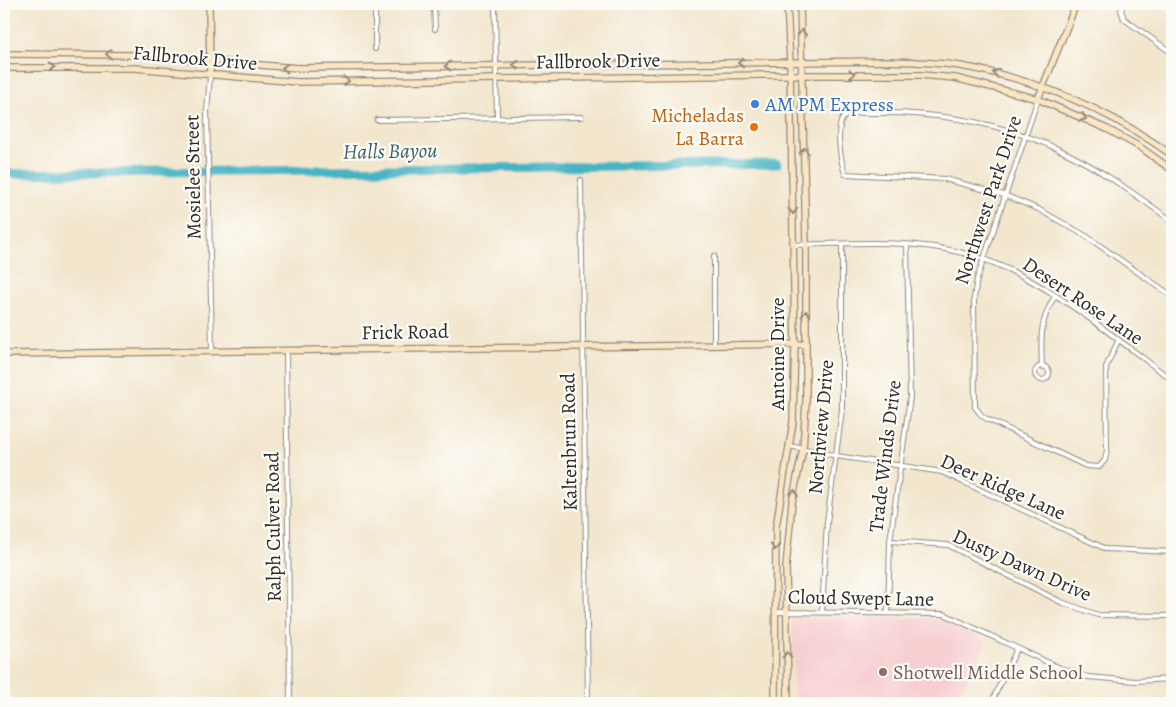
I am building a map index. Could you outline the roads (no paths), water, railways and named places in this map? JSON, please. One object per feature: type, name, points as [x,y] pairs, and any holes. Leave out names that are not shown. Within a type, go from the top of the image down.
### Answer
[{"type":"main road","name":"Mosielee Street","points":[[209,4],[210,76]]},
{"type":"main road","name":"Antoine Drive","points":[[775,703],[776,527],[793,422],[795,344],[790,63],[787,4]]},
{"type":"main road","name":"Antoine Drive","points":[[788,703],[786,566],[788,534],[803,449],[806,344],[803,63],[800,4]]},
{"type":"main road","name":"Northwest Park Drive","points":[[1038,99],[1076,4]]},
{"type":"main road","name":"Fallbrook Drive","points":[[4,54],[136,54],[210,62],[298,68],[888,61],[958,66],[997,73],[1043,87],[1114,118],[1172,155]]},
{"type":"main road","points":[[659,64],[659,77]]},
{"type":"main road","name":"Fallbrook Drive","points":[[4,68],[135,68],[210,76],[298,82],[886,74],[955,78],[1038,99],[1107,129],[1140,147],[1172,170]]},
{"type":"main road","name":"Frick Road","points":[[4,354],[806,344]]},
{"type":"street","points":[[375,4],[375,49]]},
{"type":"street","points":[[434,4],[434,29]]},
{"type":"street","points":[[495,4],[497,118]]},
{"type":"street","points":[[1124,4],[1121,10],[1124,19],[1172,54]]},
{"type":"street","name":"Mosielee Street","points":[[210,76],[208,163],[212,351]]},
{"type":"street","name":"Northwest Park Drive","points":[[1038,99],[977,279],[974,298],[975,398],[978,412],[987,419],[1086,466],[1099,467],[1105,460],[1107,450],[1106,367],[1118,341]]},
{"type":"street","points":[[1172,221],[1099,170],[1060,150],[1025,136],[952,117],[876,113],[846,116],[840,125],[841,163],[845,174],[945,179],[1004,195],[1038,209],[1086,236],[1172,296]]},
{"type":"street","points":[[377,120],[581,117]]},
{"type":"street","name":"Kaltenbrun Road","points":[[581,180],[588,703]]},
{"type":"street","name":"Northview Drive","points":[[822,612],[827,522],[838,456],[843,379],[842,244]]},
{"type":"street","name":"Desert Rose Lane","points":[[794,245],[907,244],[962,252],[984,258],[1021,275],[1054,296],[1172,380]]},
{"type":"street","name":"Trade Winds Drive","points":[[888,612],[890,541],[902,466],[910,397],[907,244]]},
{"type":"street","points":[[714,256],[714,345]]},
{"type":"street","points":[[1042,366],[1041,327],[1054,296]]},
{"type":"street","name":"Ralph Culver Road","points":[[286,350],[290,703]]},
{"type":"street","points":[[1172,410],[1172,632]]},
{"type":"street","name":"Deer Ridge Lane","points":[[790,446],[838,456],[942,472],[1106,549],[1172,552]]},
{"type":"street","name":"Dusty Dawn Drive","points":[[890,541],[948,545],[1061,602],[1098,615],[1172,616]]},
{"type":"street","name":"Cloud Swept Lane","points":[[775,612],[944,614],[1060,668],[1088,677],[1135,681],[1172,679]]},
{"type":"street","points":[[991,703],[1018,649]]},
{"type":"waterway","name":"Halls Bayou","points":[[4,174],[777,164]]},
{"type":"place","name":"AM PM Express","points":[[755,104]]},
{"type":"place","name":"Micheladas La Barra","points":[[754,127]]},
{"type":"place","name":"Shotwell Middle School","points":[[883,672]]}]
